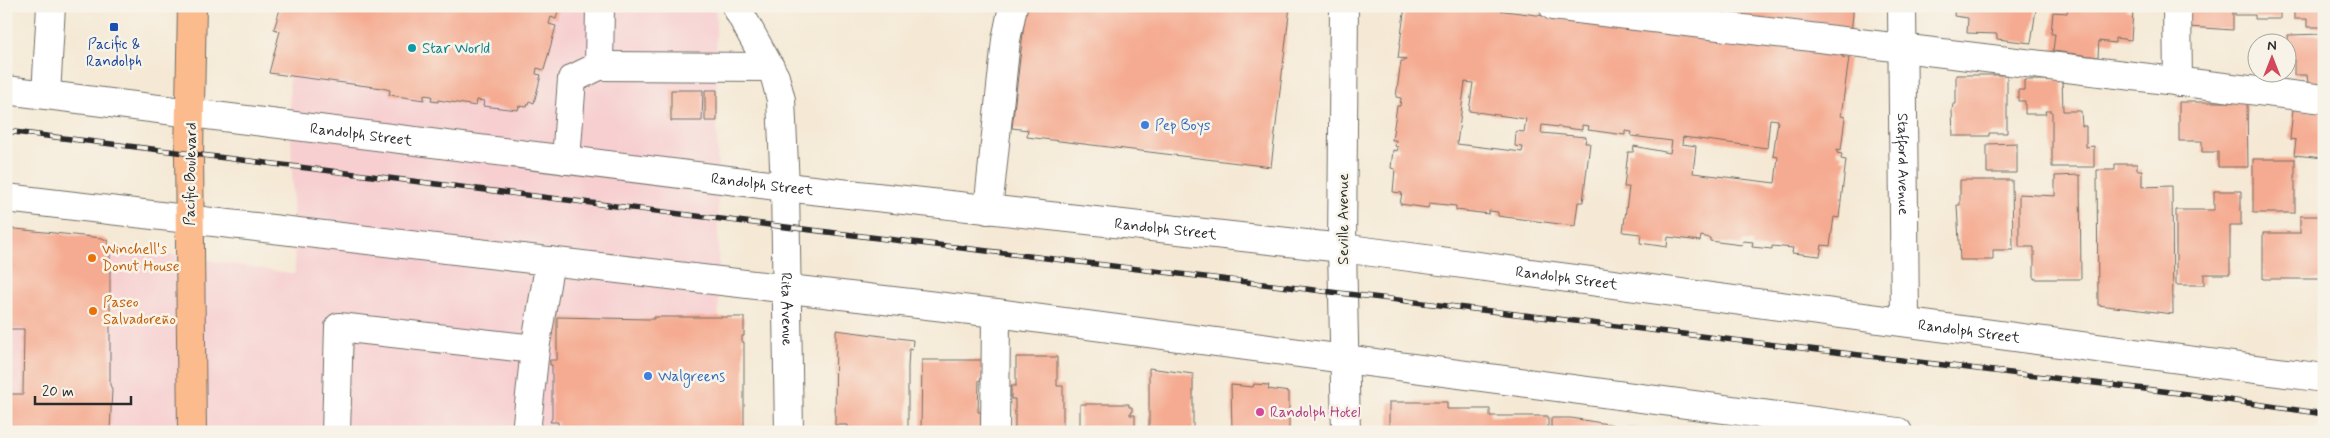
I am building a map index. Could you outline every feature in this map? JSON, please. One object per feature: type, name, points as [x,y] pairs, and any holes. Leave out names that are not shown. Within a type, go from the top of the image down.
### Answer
[{"type":"main road","name":"Pacific Boulevard","points":[[192,6],[189,219],[192,432]]},
{"type":"street","points":[[46,95],[51,6]]},
{"type":"street","points":[[599,66],[600,6]]},
{"type":"street","name":"Rita Avenue","points":[[736,6],[770,67],[781,100],[786,186],[789,432]]},
{"type":"street","points":[[988,210],[1006,40],[1013,6]]},
{"type":"street","name":"Seville Avenue","points":[[1344,6],[1342,248],[1346,432]]},
{"type":"street","points":[[1553,6],[1618,10],[1903,49],[2324,100]]},
{"type":"street","name":"Stafford Avenue","points":[[1902,6],[1905,321]]},
{"type":"street","points":[[2177,6],[2178,82]]},
{"type":"street","points":[[566,160],[572,79],[599,66],[770,67]]},
{"type":"street","name":"Randolph Street","points":[[6,90],[566,160],[988,210],[1342,248],[1905,321],[2324,378]]},
{"type":"street","points":[[6,198],[996,313],[1344,357],[1898,432]]},
{"type":"street","points":[[526,432],[535,349],[550,261]]},
{"type":"street","points":[[994,432],[996,313]]},
{"type":"street","points":[[336,432],[339,327],[535,349]]},
{"type":"shaded area","points":[[287,6],[716,6],[720,432],[6,432],[6,229],[295,274]]},
{"type":"building","name":"Star World","points":[[281,6],[559,6],[556,19],[551,17],[549,24],[556,26],[544,70],[537,68],[536,74],[541,75],[534,103],[529,101],[527,107],[519,106],[518,110],[483,106],[484,101],[477,100],[476,106],[438,100],[438,102],[431,101],[432,96],[424,95],[424,100],[389,95],[390,90],[382,88],[269,73],[280,31],[274,29]]},
{"type":"building","points":[[1026,6],[1290,6],[1271,167],[1027,137],[1028,130],[1012,128]]},
{"type":"building","points":[[1405,6],[1464,6],[1842,53],[1842,57],[1849,58],[1841,116],[1845,117],[1841,150],[1837,149],[1837,153],[1842,154],[1841,159],[1846,160],[1839,218],[1834,217],[1830,246],[1822,245],[1820,256],[1792,253],[1793,248],[1772,246],[1772,249],[1752,247],[1753,242],[1743,241],[1742,245],[1710,241],[1710,238],[1701,236],[1700,241],[1668,237],[1667,247],[1640,243],[1641,234],[1623,232],[1629,187],[1624,187],[1628,152],[1633,152],[1634,146],[1670,153],[1672,141],[1631,136],[1632,132],[1625,131],[1625,135],[1588,130],[1589,126],[1582,125],[1582,130],[1542,125],[1541,133],[1586,137],[1585,143],[1590,143],[1583,202],[1578,202],[1575,226],[1498,216],[1498,212],[1489,211],[1489,214],[1456,210],[1456,206],[1429,203],[1428,208],[1400,204],[1402,193],[1393,192],[1395,169],[1391,168],[1393,150],[1397,151],[1398,147],[1395,146],[1396,140],[1392,140],[1397,106],[1400,106],[1401,98],[1396,97],[1401,61],[1406,59],[1398,58]],"holes":[[[1465,82],[1473,83],[1469,111],[1526,119],[1524,132],[1516,131],[1515,146],[1523,147],[1522,152],[1457,144]],[[1770,119],[1778,120],[1773,156],[1778,157],[1775,183],[1693,173],[1696,146],[1682,144],[1683,137],[1767,148]]]},
{"type":"building","points":[[1648,6],[1853,6],[1853,15],[1851,33]]},
{"type":"building","points":[[1955,6],[2020,6],[2036,9],[2031,43],[1997,39],[1997,34],[1967,33],[1968,18],[1954,16]]},
{"type":"building","points":[[2068,6],[2127,6],[2126,10],[2133,11],[2131,40],[2115,38],[2115,43],[2099,41],[2098,57],[2053,51],[2055,34],[2051,34],[2053,12],[2067,13]]},
{"type":"building","points":[[2188,6],[2233,6],[2233,30],[2188,27]]},
{"type":"building","points":[[2235,6],[2280,6],[2280,19],[2255,19],[2255,15],[2235,15]]},
{"type":"building","points":[[2294,6],[2324,6],[2324,27],[2307,27],[2307,19],[2294,19]]},
{"type":"building","points":[[2324,34],[2324,85],[2308,85],[2307,75],[2298,75],[2298,35]]},
{"type":"building","points":[[1956,75],[2007,75],[2007,133],[1989,133],[1989,136],[1953,136],[1952,110],[1953,104],[1956,104]]},
{"type":"building","points":[[2024,80],[2062,80],[2063,111],[2081,111],[2082,126],[2086,126],[2086,147],[2094,146],[2094,167],[2052,167],[2052,111],[2045,111],[2046,114],[2025,114],[2025,101],[2018,101],[2018,90],[2024,90]]},
{"type":"building","points":[[671,90],[703,90],[702,121],[671,121]]},
{"type":"building","points":[[705,90],[717,90],[717,121],[705,121]]},
{"type":"building","points":[[2179,102],[2247,102],[2248,167],[2218,167],[2218,152],[2202,152],[2202,141],[2179,141]]},
{"type":"building","points":[[2293,109],[2324,112],[2324,158],[2294,155],[2296,140],[2290,139]]},
{"type":"building","points":[[2017,143],[2017,173],[1987,173],[1987,144]]},
{"type":"building","points":[[2253,159],[2295,159],[2295,213],[2253,213]]},
{"type":"building","points":[[2115,164],[2137,164],[2137,170],[2142,170],[2142,187],[2172,186],[2173,314],[2098,305],[2097,170],[2115,170]]},
{"type":"building","points":[[2080,175],[2081,279],[2034,279],[2034,247],[2019,247],[2019,194],[2055,196],[2055,176]]},
{"type":"building","points":[[1960,180],[2012,180],[2013,250],[1993,250],[1993,260],[1960,260],[1957,205],[1960,205]]},
{"type":"building","points":[[2214,191],[2241,191],[2241,225],[2230,225],[2230,274],[2204,274],[2204,285],[2176,285],[2176,210],[2214,210]]},
{"type":"building","points":[[2300,216],[2324,216],[2324,279],[2263,279],[2263,233],[2300,233]]},
{"type":"building","points":[[6,228],[102,238],[108,241],[107,249],[110,249],[110,385],[112,389],[110,432],[6,432],[6,394],[23,394],[24,329],[9,329],[9,334],[6,334]]},
{"type":"building","name":"Walgreens","points":[[557,317],[654,319],[654,317],[744,317],[744,336],[742,336],[742,342],[744,342],[744,432],[558,432],[558,422],[550,422],[552,418],[552,365],[550,365],[550,360],[557,360]]},
{"type":"building","points":[[836,330],[913,340],[912,350],[909,349],[908,367],[908,432],[848,432],[848,425],[835,425]]},
{"type":"building","points":[[1016,357],[1057,357],[1057,386],[1063,386],[1063,432],[1015,432],[1015,399],[1011,399],[1011,386],[1016,386]]},
{"type":"building","points":[[922,360],[982,360],[978,412],[981,412],[981,431],[921,431]]},
{"type":"building","points":[[1149,368],[1193,374],[1193,432],[1149,432]]},
{"type":"building","name":"Randolph Hotel","points":[[1254,384],[1269,385],[1268,389],[1289,392],[1289,432],[1232,432],[1231,385],[1253,387]]},
{"type":"building","points":[[1389,402],[1447,402],[1447,409],[1490,409],[1490,416],[1548,416],[1548,432],[1389,432]]},
{"type":"building","points":[[1080,404],[1129,404],[1129,407],[1132,407],[1130,415],[1135,415],[1135,430],[1080,432]]},
{"type":"building","points":[[1551,418],[1571,418],[1614,425],[1614,432],[1551,432]]},
{"type":"building","points":[[1626,426],[1657,431],[1657,432],[1626,432]]},
{"type":"railway","points":[[6,131],[786,227],[2187,394],[2324,414]]},
{"type":"place","name":"Pacific & Randolph","points":[[114,27]]},
{"type":"place","name":"Star World","points":[[412,48]]},
{"type":"place","name":"Pep Boys","points":[[1145,125]]},
{"type":"place","name":"Winchell's Donut House","points":[[92,258]]},
{"type":"place","name":"Paseo Salvadoreño","points":[[93,311]]},
{"type":"place","name":"Walgreens","points":[[648,376]]},
{"type":"place","name":"Randolph Hotel","points":[[1260,412]]}]
